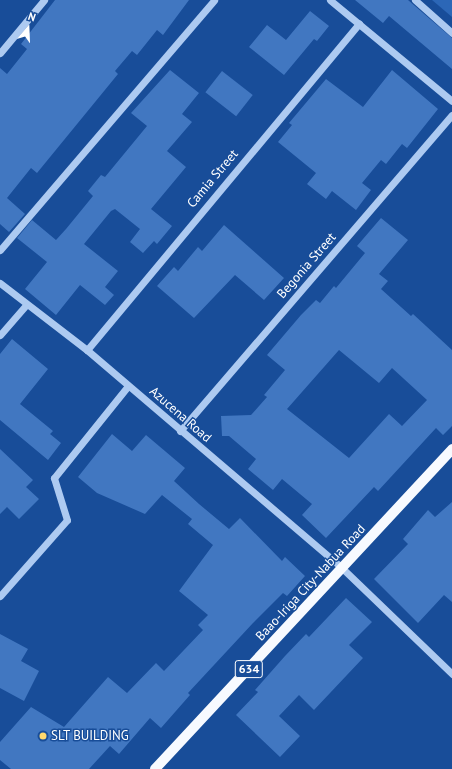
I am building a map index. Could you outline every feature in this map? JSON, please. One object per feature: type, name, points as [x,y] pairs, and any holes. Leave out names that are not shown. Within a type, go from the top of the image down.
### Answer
[{"type":"main road","name":"Baao-Iriga City-Nabua Road","points":[[155,769],[452,449]]},
{"type":"street","points":[[0,53],[44,0]]},
{"type":"street","points":[[0,250],[214,0]]},
{"type":"street","points":[[330,0],[452,101]]},
{"type":"street","points":[[415,0],[452,33]]},
{"type":"street","name":"Camia Street","points":[[87,350],[359,23]]},
{"type":"street","name":"Begonia Street","points":[[180,431],[452,115]]},
{"type":"street","name":"Azucena Road","points":[[0,283],[26,305],[87,350],[342,568],[452,674]]},
{"type":"street","points":[[0,335],[26,305]]},
{"type":"street","points":[[0,596],[66,520],[54,478],[128,386]]},
{"type":"shaded area","points":[[432,0],[452,0],[452,17]]},
{"type":"building","points":[[55,0],[189,0],[163,35],[157,30],[137,55],[132,51],[115,71],[118,74],[37,173],[31,168],[7,198],[25,214],[9,232],[0,224],[0,68],[7,74],[27,49],[21,44]]},
{"type":"building","points":[[355,0],[408,0],[452,38],[452,69],[389,16],[383,23]]},
{"type":"building","points":[[310,11],[329,26],[317,41],[314,39],[284,75],[249,47],[267,25],[286,40]]},
{"type":"building","points":[[170,70],[199,93],[182,114],[192,122],[167,151],[186,167],[151,209],[172,226],[157,244],[154,241],[143,253],[130,242],[140,229],[115,209],[111,211],[84,244],[118,271],[105,287],[114,295],[105,305],[80,285],[56,315],[25,289],[47,262],[17,238],[32,220],[56,240],[93,196],[88,191],[101,175],[105,177],[147,126],[131,113]]},
{"type":"building","points":[[392,70],[438,109],[407,148],[402,144],[386,164],[381,160],[362,183],[371,190],[356,210],[332,191],[326,199],[307,184],[316,173],[278,142],[292,125],[289,123],[326,79],[363,107]]},
{"type":"building","points":[[222,71],[253,95],[236,116],[205,92]]},
{"type":"building","points":[[381,218],[408,240],[379,274],[388,281],[381,289],[411,316],[413,314],[452,350],[452,426],[443,435],[436,428],[378,491],[374,487],[326,538],[302,515],[312,504],[282,479],[273,490],[248,469],[256,459],[229,436],[222,436],[221,416],[251,415],[267,397],[264,395],[285,370],[267,355],[301,315],[316,300],[320,303],[334,286],[336,288],[365,253],[357,246]],"holes":[[[339,350],[379,383],[392,368],[427,400],[402,426],[389,414],[349,458],[287,409]]]},
{"type":"building","points":[[224,225],[284,278],[264,300],[235,275],[194,318],[157,286],[174,267],[178,271],[198,247],[202,251]]},
{"type":"building","points":[[12,339],[48,369],[20,404],[53,431],[50,434],[61,443],[48,460],[0,420],[0,354]]},
{"type":"building","points":[[112,434],[132,451],[146,435],[185,468],[174,481],[199,504],[229,529],[240,518],[282,561],[285,557],[305,576],[287,596],[283,593],[253,623],[188,693],[190,695],[161,728],[150,718],[119,754],[110,746],[89,769],[11,769],[0,760],[0,742],[31,707],[64,727],[108,677],[127,693],[156,663],[164,671],[203,630],[198,625],[208,615],[179,591],[213,545],[188,524],[192,519],[162,495],[145,514],[97,493],[78,477]]},
{"type":"building","points":[[0,449],[33,480],[26,487],[39,499],[19,519],[7,507],[0,514]]},
{"type":"building","points":[[452,502],[452,602],[444,595],[418,623],[374,579],[408,544],[403,539],[428,510],[435,517]]},
{"type":"building","points":[[346,598],[372,622],[349,645],[363,658],[314,710],[299,695],[279,716],[300,736],[280,757],[236,715],[258,692],[255,690],[285,656],[306,634],[309,637]]},
{"type":"building","points":[[0,634],[28,649],[21,661],[39,671],[24,701],[0,688]]},
{"type":"place","name":"SLT BUILDING","points":[[43,736]]}]
